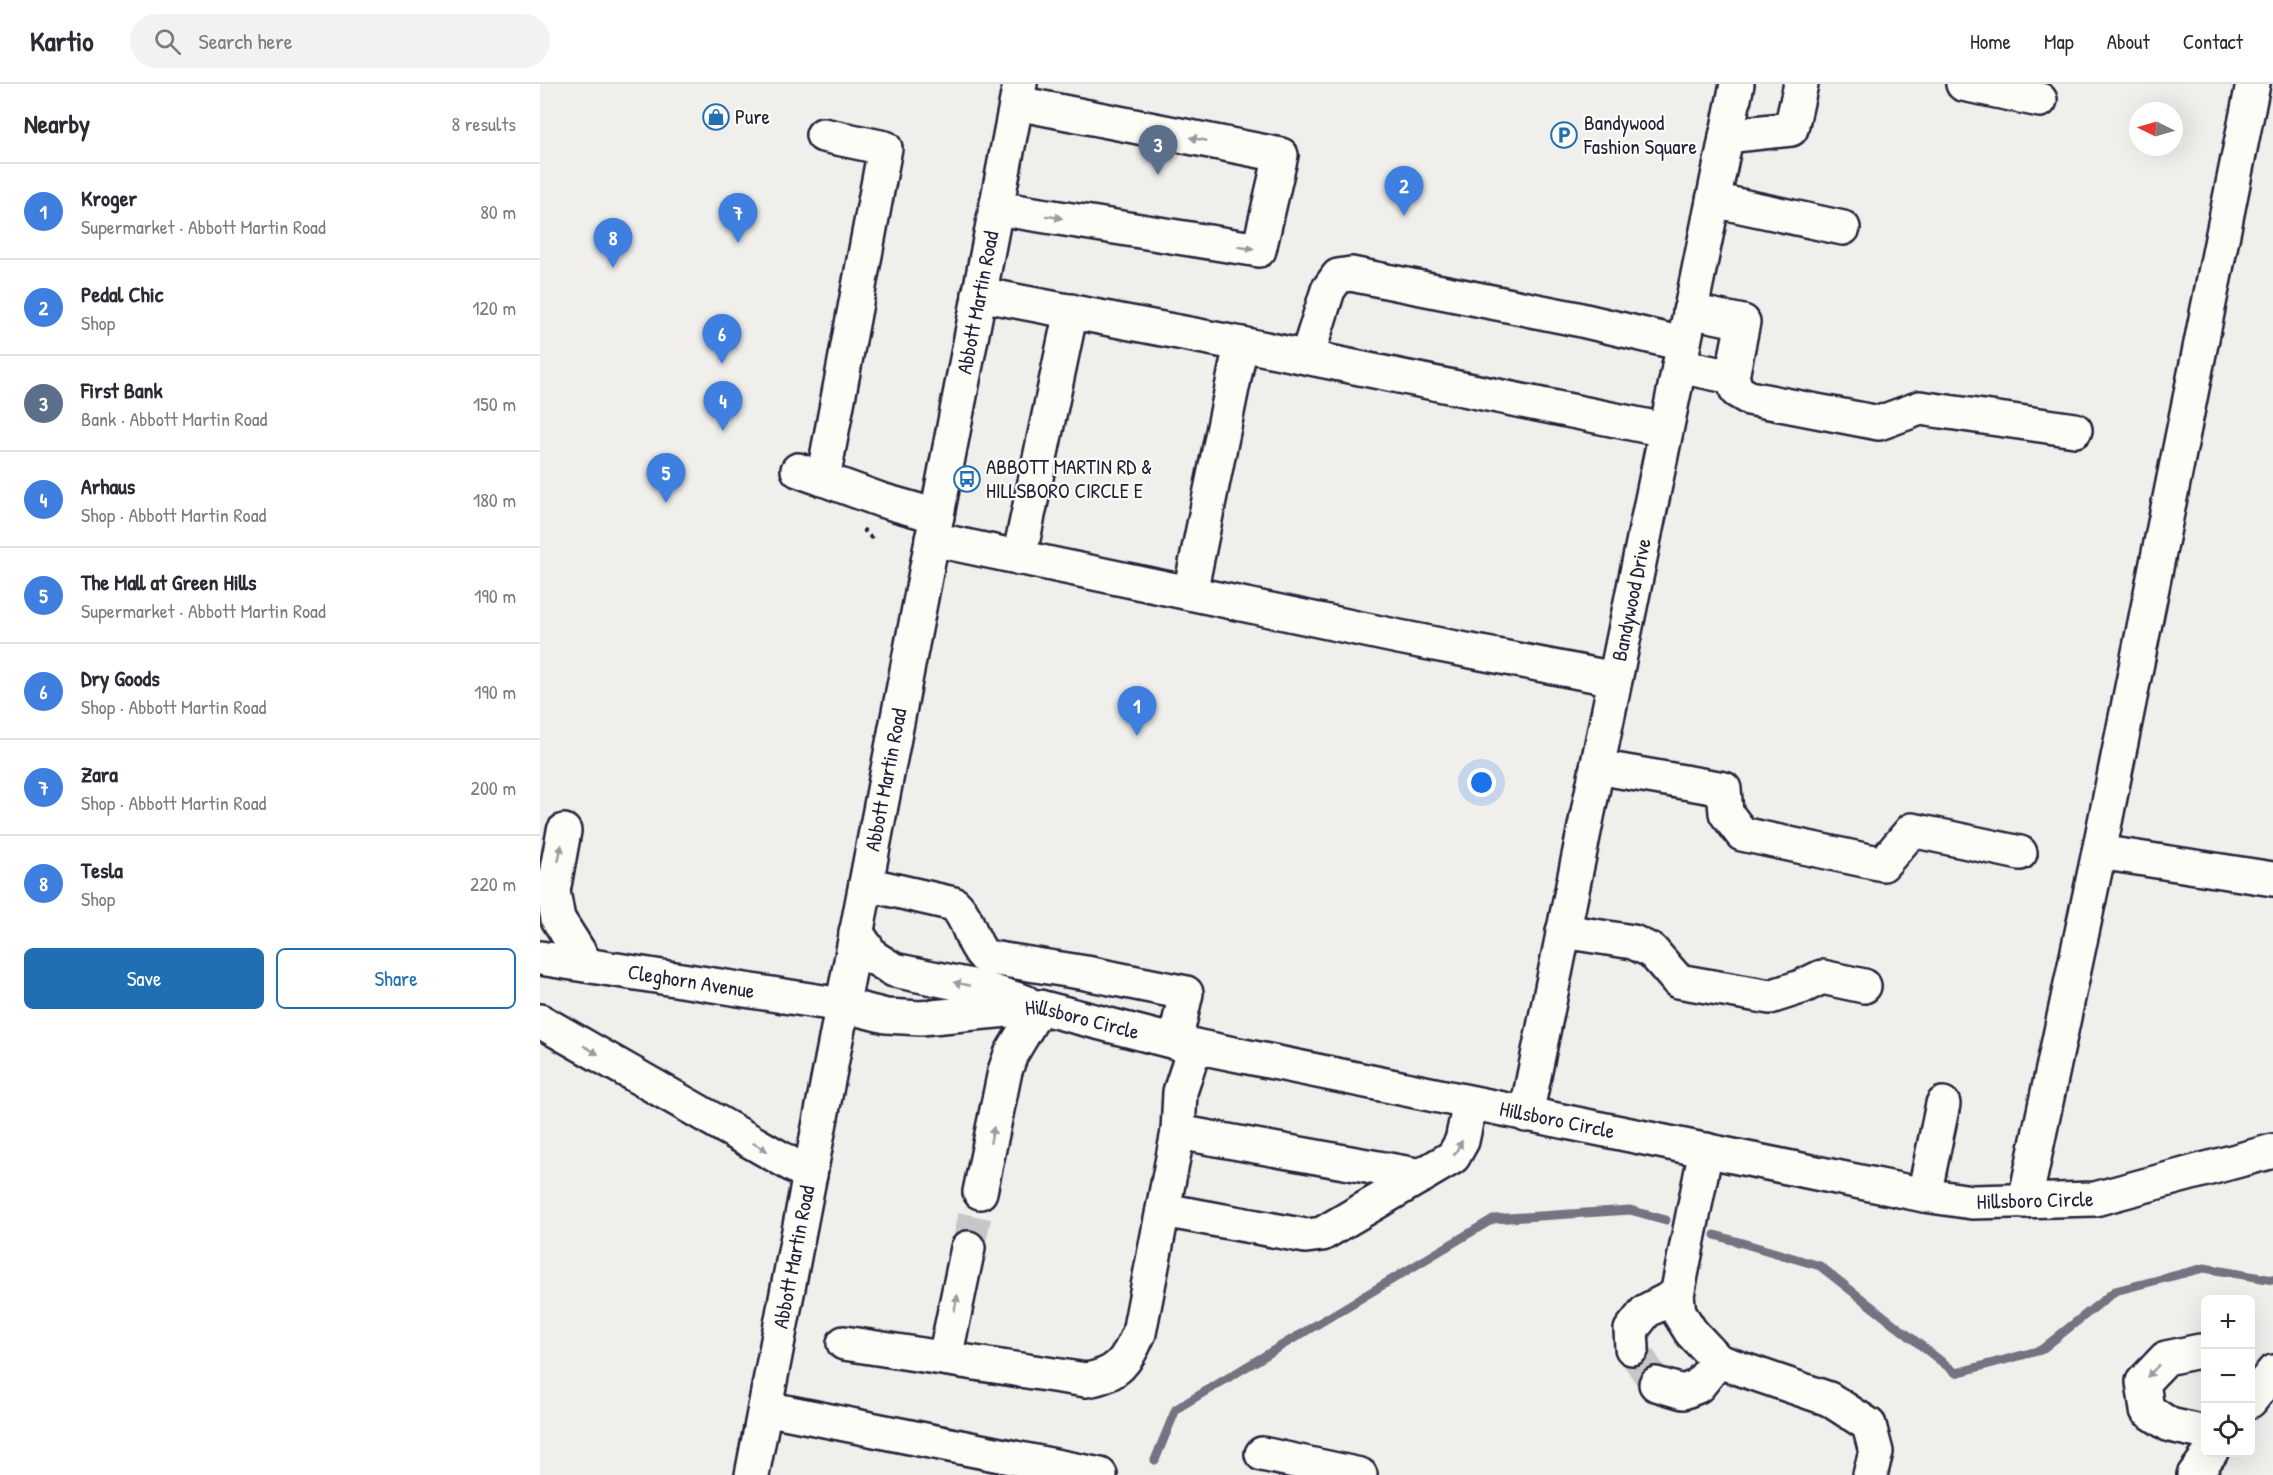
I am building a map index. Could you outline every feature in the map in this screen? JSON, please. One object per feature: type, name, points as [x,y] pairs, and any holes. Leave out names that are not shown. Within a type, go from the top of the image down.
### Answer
[{"type":"street","name":"Bandywood Drive","points":[[1526,1115],[1737,84]]},
{"type":"street","points":[[1726,136],[1791,129],[1802,84]]},
{"type":"street","points":[[1963,84],[2040,100]]},
{"type":"street","points":[[2025,1201],[2099,852],[2253,84]]},
{"type":"street","points":[[996,208],[1259,250],[1281,155],[1018,94]]},
{"type":"street","name":"Abbott Martin Road","points":[[752,1475],[1018,94]]},
{"type":"street","points":[[823,135],[885,148],[811,475],[881,500],[935,527],[1019,558],[1399,638],[1615,679]]},
{"type":"street","points":[[1713,200],[1844,228]]},
{"type":"street","points":[[1307,357],[1328,290],[1338,276],[1351,274],[1577,319],[1681,355],[1732,377]]},
{"type":"street","points":[[980,294],[1071,310],[1665,430]]},
{"type":"street","points":[[1019,558],[1071,310]]},
{"type":"street","points":[[1690,311],[1743,321],[1732,377],[1737,391],[1749,398],[1879,423],[1920,408],[2075,430]]},
{"type":"street","points":[[1190,593],[1241,344]]},
{"type":"street","points":[[1597,767],[1724,789],[1726,813],[1742,834],[1883,864],[1912,830],[2020,853]]},
{"type":"street","points":[[564,831],[553,891],[558,918],[587,965]]},
{"type":"street","points":[[2099,852],[2273,879]]},
{"type":"street","points":[[844,1343],[1086,1380],[1105,1377],[1118,1367],[1131,1352],[1139,1333],[1178,1132],[1185,1044],[1186,993],[985,957],[976,948],[962,912],[954,904],[866,884]]},
{"type":"street","points":[[1563,931],[1634,942],[1652,951],[1678,981],[1770,997],[1822,977],[1864,986]]},
{"type":"street","points":[[856,932],[873,957],[894,970],[981,988],[1038,1007],[1011,1054],[1005,1071],[980,1192]]},
{"type":"street","name":"Cleghorn Avenue","points":[[540,958],[842,1005]]},
{"type":"street","name":"Hillsboro Circle","points":[[842,1005],[885,1016],[921,1018],[1038,1007],[1185,1044],[1470,1104],[1924,1195],[1972,1202],[2095,1199],[2273,1150]]},
{"type":"street","points":[[540,1021],[810,1175]]},
{"type":"street","points":[[1163,1210],[1313,1236],[1322,1234],[1453,1157],[1462,1141],[1470,1104]]},
{"type":"street","points":[[1924,1195],[1943,1104]]},
{"type":"street","points":[[1178,1132],[1422,1176]]},
{"type":"street","points":[[1706,1150],[1677,1295],[1679,1313],[1691,1332],[1718,1361],[1829,1399],[1869,1425],[1876,1452],[1870,1475]]},
{"type":"street","points":[[945,1358],[968,1248]]},
{"type":"street","points":[[1632,1348],[1631,1330],[1646,1311],[1677,1295]]},
{"type":"street","points":[[2201,1351],[2166,1358],[2143,1382],[2147,1410],[2170,1425],[2201,1432]]},
{"type":"street","points":[[1656,1384],[1683,1392],[1698,1386],[1718,1361]]},
{"type":"street","points":[[2255,1362],[2273,1365]]},
{"type":"street","points":[[2255,1395],[2273,1372]]},
{"type":"street","points":[[765,1408],[1100,1475]]},
{"type":"street","points":[[1262,1454],[1360,1475]]},
{"type":"street","points":[[2194,1475],[2207,1457]]},
{"type":"waterway","points":[[1155,1460],[1176,1409],[1493,1219],[1630,1210],[1666,1220]]},
{"type":"waterway","points":[[1715,1235],[1820,1266],[1956,1373],[2041,1350],[2115,1291],[2204,1268],[2273,1280]]},
{"type":"tunnel","points":[[968,1248],[980,1192]]},
{"type":"tunnel","points":[[1632,1348],[1656,1384]]},
{"type":"place","name":"Pure","points":[[716,117]]},
{"type":"place","name":"Bandywood Fashion Square","points":[[1564,135]]},
{"type":"place","name":"First Bank","points":[[1158,175]]},
{"type":"place","name":"Pedal Chic","points":[[1404,216]]},
{"type":"place","name":"Zara","points":[[738,243]]},
{"type":"place","name":"Tesla","points":[[613,268]]},
{"type":"place","name":"Dry Goods","points":[[722,364]]},
{"type":"place","name":"Arhaus","points":[[723,431]]},
{"type":"place","name":"ABBOTT MARTIN RD & HILLSBORO CIRCLE E","points":[[967,479]]},
{"type":"place","name":"The Mall at Green Hills","points":[[666,503]]},
{"type":"place","name":"Kroger","points":[[1137,736]]}]
